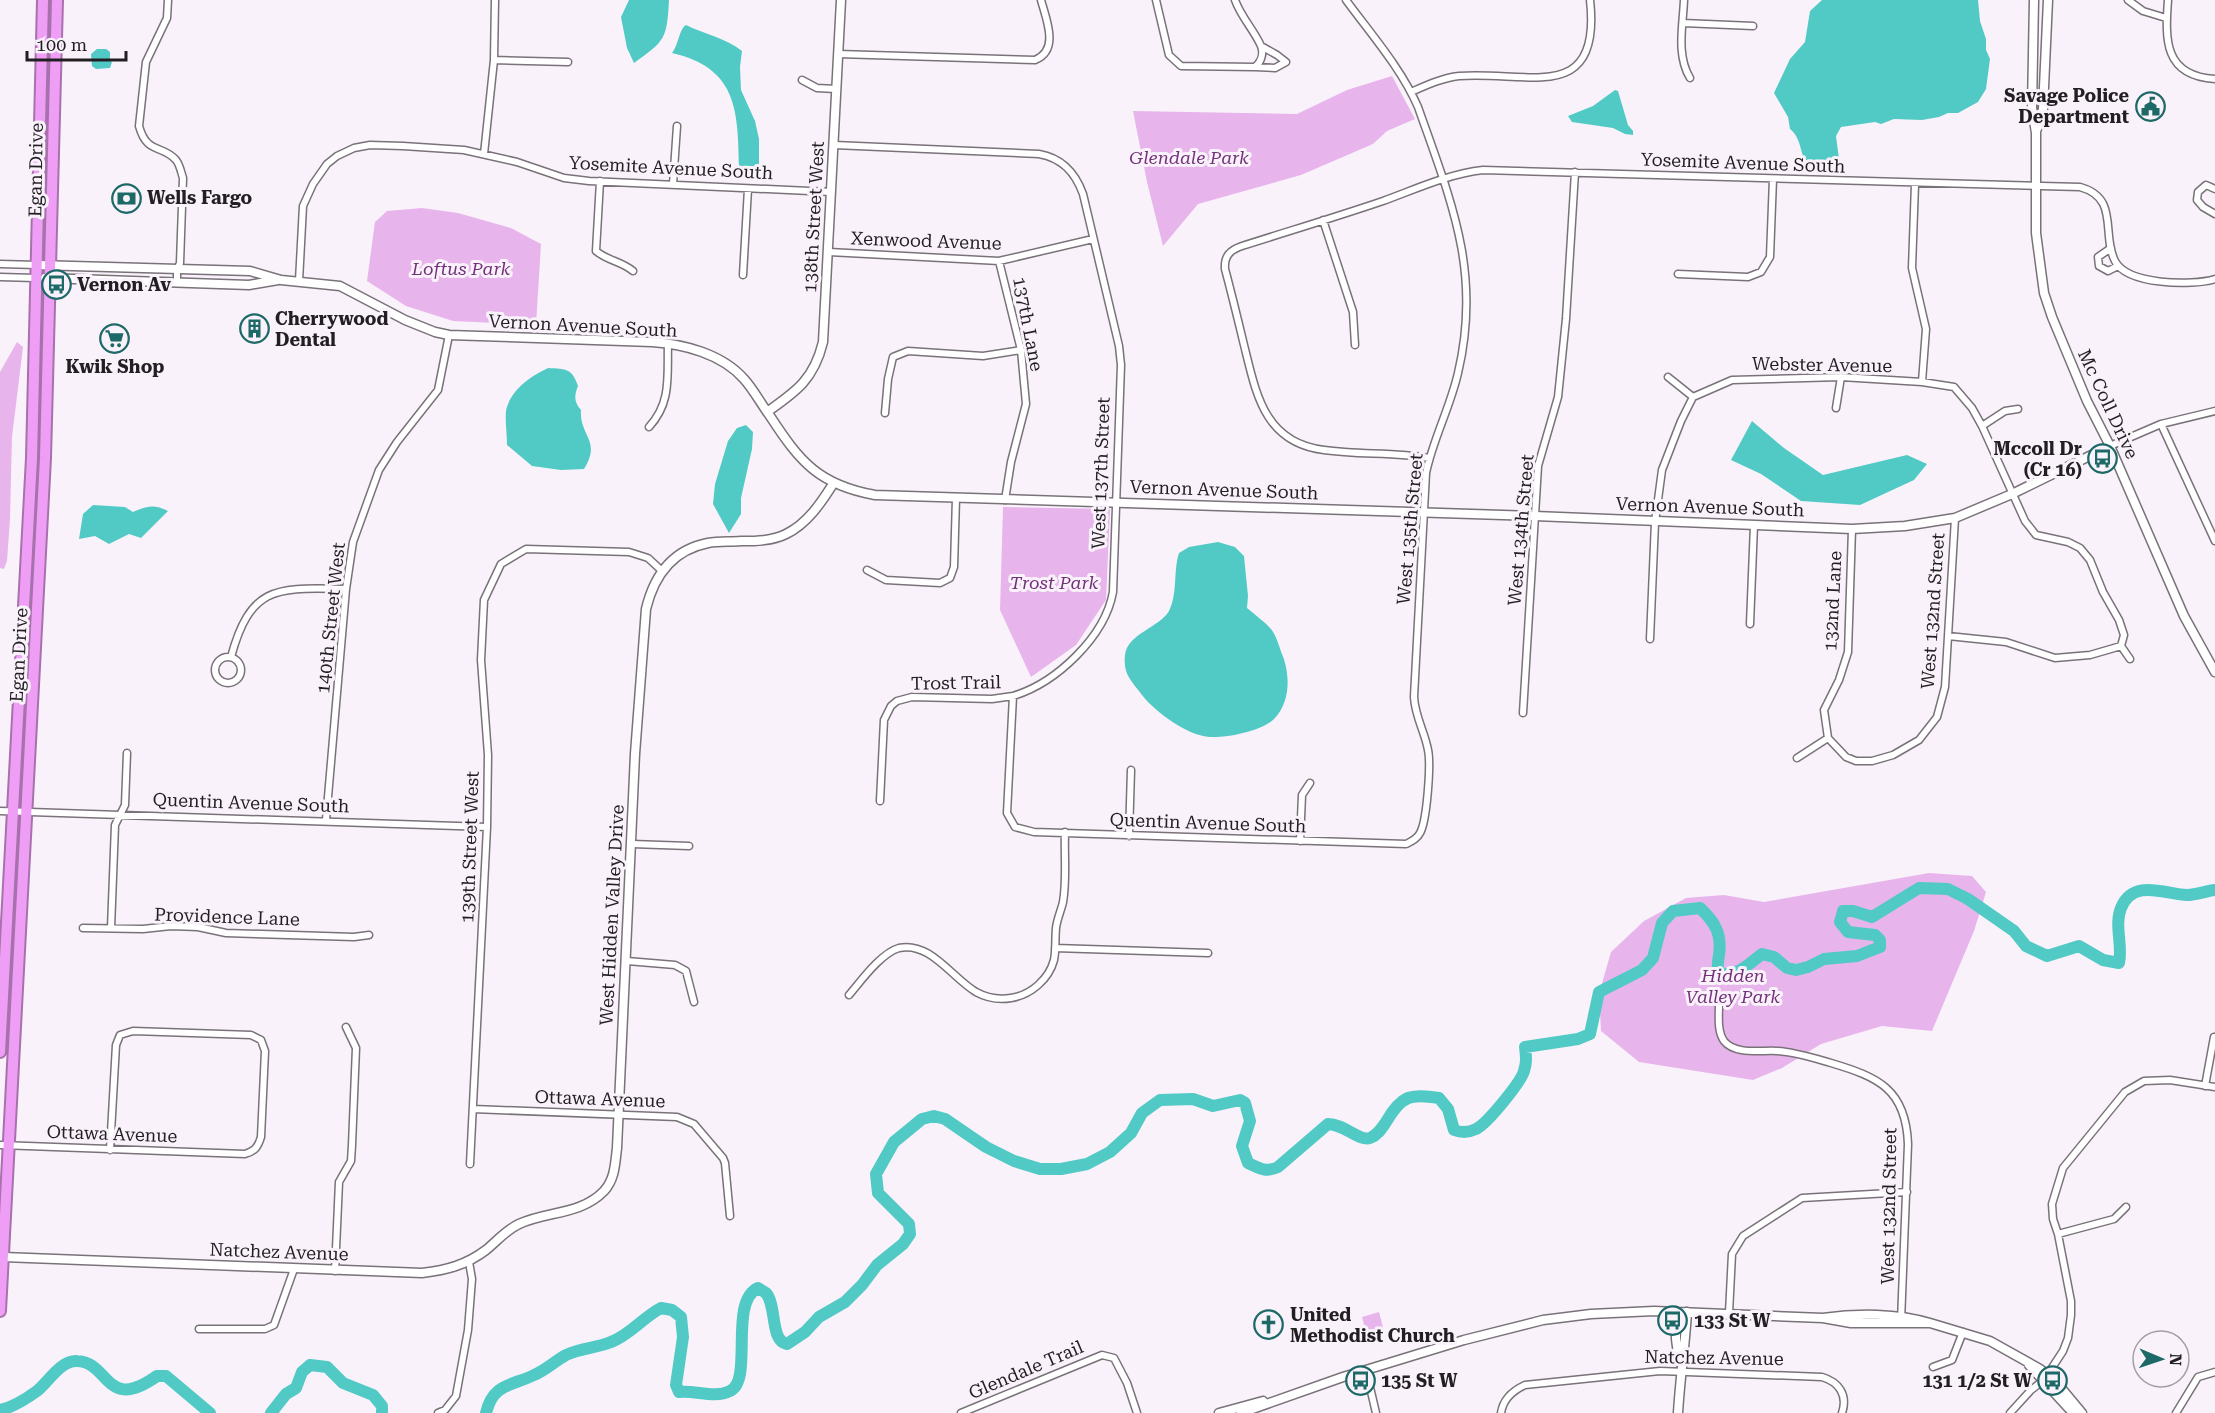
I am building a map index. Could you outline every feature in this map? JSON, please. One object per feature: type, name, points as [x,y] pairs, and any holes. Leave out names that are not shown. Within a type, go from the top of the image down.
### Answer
[{"type":"highway","name":"Egan Drive","points":[[0,1052],[31,469],[43,0]]},
{"type":"highway","name":"Egan Drive","points":[[0,1311],[4,1145],[27,811],[43,502],[57,0]]},
{"type":"street","points":[[168,0],[167,18],[150,51],[144,74],[139,126],[148,144],[176,159],[183,178],[180,263],[177,270],[177,283]]},
{"type":"street","points":[[484,154],[494,60],[495,0]]},
{"type":"street","name":"138th Street West","points":[[767,412],[802,386],[818,361],[823,342],[841,0]]},
{"type":"street","points":[[838,54],[1030,60],[1041,57],[1051,42],[1041,0]]},
{"type":"street","points":[[1156,0],[1169,55],[1181,66],[1275,68],[1286,62],[1261,46],[1234,0]]},
{"type":"street","name":"West 135th Street","points":[[1346,0],[1411,92],[1461,239],[1467,288],[1467,312],[1458,375],[1429,458],[1426,473],[1414,709],[1430,760],[1424,824],[1415,839]]},
{"type":"street","points":[[1411,92],[1436,81],[1459,76],[1547,78],[1566,73],[1582,59],[1587,50],[1591,30],[1590,0]]},
{"type":"street","points":[[1684,0],[1682,57],[1684,69],[1689,78]]},
{"type":"street","name":"Mc Coll Drive","points":[[2034,0],[2032,108],[2036,133],[2036,233],[2044,293],[2086,401],[2110,446],[2184,616],[2215,672]]},
{"type":"street","name":"Mc Coll Drive","points":[[2036,133],[2043,109],[2048,0]]},
{"type":"street","points":[[2128,0],[2143,11],[2166,18]]},
{"type":"street","points":[[2168,0],[2167,43],[2175,60],[2197,77],[2215,79]]},
{"type":"street","points":[[1683,23],[1753,26]]},
{"type":"street","points":[[1254,67],[1262,57],[1261,46]]},
{"type":"street","points":[[494,60],[568,62]]},
{"type":"street","points":[[802,80],[817,88],[836,89]]},
{"type":"street","points":[[673,184],[676,126]]},
{"type":"street","name":"West 137th Street","points":[[834,145],[1039,153],[1058,160],[1068,168],[1076,176],[1083,194],[1119,346],[1121,365],[1113,592],[1103,623],[1072,659],[1039,685],[1013,696]]},
{"type":"street","name":"Yosemite Avenue South","points":[[299,281],[303,206],[313,184],[327,164],[354,148],[370,146],[443,147],[516,162],[564,178],[831,192]]},
{"type":"street","name":"Yosemite Avenue South","points":[[1429,458],[1402,453],[1322,450],[1295,441],[1273,425],[1265,414],[1256,393],[1226,269],[1227,256],[1236,248],[1381,202],[1442,179],[1484,170],[2080,187],[2094,193],[2104,204],[2111,248],[2118,266]]},
{"type":"street","name":"West 134th Street","points":[[1523,713],[1538,465],[1558,397],[1566,319],[1575,172]]},
{"type":"street","points":[[1678,274],[1748,277],[1761,272],[1770,257],[1773,179]]},
{"type":"street","points":[[600,181],[596,251],[605,259],[623,263],[633,271]]},
{"type":"street","points":[[1916,184],[1912,267],[1926,328],[1922,382]]},
{"type":"street","points":[[2215,189],[2206,185],[2199,192],[2197,200],[2203,207],[2215,214]]},
{"type":"street","points":[[743,275],[748,189]]},
{"type":"street","points":[[1323,220],[1353,312],[1355,345]]},
{"type":"street","name":"Xenwood Avenue","points":[[829,252],[999,261],[1093,239]]},
{"type":"street","points":[[2111,248],[2098,257],[2099,266],[2108,271],[2118,266],[2133,274],[2186,285],[2215,279]]},
{"type":"street","name":"137th Lane","points":[[999,261],[1021,350],[1026,404],[1011,462],[1005,500]]},
{"type":"street","points":[[0,264],[37,265]]},
{"type":"street","name":"Vernon Avenue South","points":[[37,265],[250,271],[281,280]]},
{"type":"street","points":[[0,277],[36,278]]},
{"type":"street","name":"Vernon Avenue South","points":[[36,278],[249,285],[281,280],[299,281],[339,286],[405,320],[449,335],[668,343],[709,355],[742,377],[789,445],[807,465],[833,484],[875,495],[1535,516],[1852,529],[1905,526],[1954,518],[2012,494],[2161,424],[2215,411]]},
{"type":"street","name":"140th Street West","points":[[326,820],[346,589],[353,542],[366,502],[385,460],[438,390],[449,335]]},
{"type":"street","points":[[649,427],[660,415],[667,396],[668,343]]},
{"type":"street","points":[[885,413],[888,379],[893,357],[908,351],[982,356],[1021,350]]},
{"type":"street","points":[[1650,639],[1655,522],[1662,470],[1693,397],[1668,377]]},
{"type":"street","points":[[1836,408],[1841,377]]},
{"type":"street","name":"Webster Avenue","points":[[1693,397],[1732,380],[1841,377],[1922,382],[1954,387],[1972,408],[1982,426]]},
{"type":"street","points":[[2019,409],[2005,411],[1982,426],[2012,494],[2025,521],[2036,535],[2068,542],[2080,548],[2090,560],[2103,592],[2119,620],[2124,635],[2121,646],[2130,659]]},
{"type":"street","points":[[2161,424],[2215,541]]},
{"type":"street","points":[[662,570],[681,554],[708,543],[766,540],[787,534],[813,514],[833,484]]},
{"type":"street","points":[[867,570],[886,580],[940,583],[950,578],[954,567],[956,498]]},
{"type":"street","name":"West 132nd Street","points":[[1828,738],[1846,757],[1856,761],[1872,761],[1893,755],[1918,740],[1938,717],[1945,687],[1954,518]]},
{"type":"street","points":[[1750,624],[1754,525]]},
{"type":"street","name":"132nd Lane","points":[[1828,738],[1824,710],[1839,680],[1848,652],[1852,529]]},
{"type":"street","name":"139th Street West","points":[[470,1164],[487,826],[488,755],[481,660],[484,600],[501,564],[525,549],[629,552],[648,558],[662,570]]},
{"type":"street","name":"West Hidden Valley Drive","points":[[538,1217],[587,1205],[605,1190],[614,1173],[627,961],[635,753],[646,609],[650,590],[662,570]]},
{"type":"street","points":[[231,657],[242,624],[256,604],[267,597],[287,589],[346,589]]},
{"type":"street","points":[[1948,636],[2006,642],[2055,658],[2090,655],[2121,646]]},
{"type":"street","points":[[231,657],[238,660],[242,672],[234,682],[225,683],[218,678],[216,665],[222,658],[231,657]]},
{"type":"street","name":"Quentin Avenue South","points":[[1013,696],[1007,813],[1016,827],[1034,832],[1129,836],[1400,844],[1415,839]]},
{"type":"street","name":"Trost Trail","points":[[880,801],[884,720],[891,706],[897,701],[912,697],[992,699],[1013,696]]},
{"type":"street","points":[[1797,758],[1828,738]]},
{"type":"street","points":[[111,928],[115,825],[125,805],[127,753]]},
{"type":"street","points":[[1129,836],[1131,770]]},
{"type":"street","points":[[1300,841],[1302,795],[1310,783]]},
{"type":"street","name":"Quentin Avenue South","points":[[0,811],[487,826]]},
{"type":"street","points":[[849,995],[883,957],[906,947],[923,950],[969,987],[985,996],[1015,998],[1033,989],[1042,982],[1052,966],[1063,896],[1065,832]]},
{"type":"street","points":[[632,844],[689,846]]},
{"type":"street","name":"Providence Lane","points":[[83,928],[143,929],[171,926],[198,927],[226,933],[354,937],[369,935]]},
{"type":"street","points":[[1055,948],[1208,953]]},
{"type":"street","points":[[627,961],[675,964],[686,971],[694,1002]]},
{"type":"street","name":"West 132nd Street","points":[[1719,1005],[1720,1032],[1724,1041],[1731,1047],[1739,1050],[1785,1052],[1861,1072],[1887,1087],[1902,1108],[1908,1126],[1901,1320]]},
{"type":"street","points":[[335,1270],[339,1182],[351,1161],[352,1145],[356,1048],[346,1027]]},
{"type":"street","name":"Ottawa Avenue","points":[[4,1145],[110,1149],[245,1154],[257,1148],[261,1137],[265,1051],[261,1040],[251,1035],[133,1031],[120,1035],[116,1045],[110,1149]]},
{"type":"street","points":[[2205,1086],[2214,1037]]},
{"type":"street","points":[[2010,1413],[2031,1390],[2046,1378],[2063,1351],[2071,1315],[2071,1301],[2066,1286],[2058,1234],[2052,1219],[2052,1204],[2063,1168],[2125,1092],[2144,1081],[2170,1080],[2215,1088]]},
{"type":"street","name":"Ottawa Avenue","points":[[473,1109],[677,1117],[694,1124],[725,1163],[730,1216]]},
{"type":"street","points":[[1729,1313],[1732,1254],[1738,1241],[1752,1230],[1802,1198],[1907,1192]]},
{"type":"street","points":[[2058,1234],[2114,1219],[2126,1207]]},
{"type":"street","name":"Natchez Avenue","points":[[3,1257],[422,1273],[449,1269],[469,1262],[517,1225],[538,1217]]},
{"type":"street","points":[[438,1413],[445,1410],[456,1396],[468,1330],[472,1279],[469,1262]]},
{"type":"street","points":[[199,1329],[265,1329],[274,1325],[294,1269]]},
{"type":"street","points":[[1241,1413],[1276,1399],[1366,1370],[1464,1340],[1543,1320],[1591,1314],[1676,1311],[1823,1318],[1851,1323],[1901,1320],[1930,1323],[1990,1341],[2046,1378],[2082,1413]]},
{"type":"street","points":[[1676,1311],[1676,1339],[1680,1371]]},
{"type":"street","points":[[1678,1413],[1687,1312]]},
{"type":"street","points":[[1933,1366],[1952,1360],[1963,1332]]},
{"type":"street","name":"Glendale Trail","points":[[961,1413],[1102,1355],[1113,1358],[1120,1368],[1137,1413]]},
{"type":"street","points":[[1366,1370],[1376,1413]]},
{"type":"street","name":"Natchez Avenue","points":[[1501,1413],[1509,1395],[1524,1386],[1647,1372],[1680,1371],[1828,1379],[1834,1382],[1843,1393],[1845,1400],[1842,1413]]},
{"type":"street","points":[[2176,1413],[2198,1377],[2215,1372]]},
{"type":"street","points":[[2046,1378],[2073,1413]]},
{"type":"street","points":[[1219,1413],[1253,1402],[1276,1399]]},
{"type":"green space","name":"Glendale Park","points":[[1392,76],[1415,119],[1387,131],[1373,144],[1301,175],[1198,204],[1163,246],[1133,111],[1297,114],[1347,90]]},
{"type":"green space","name":"Loftus Park","points":[[422,208],[458,213],[511,228],[541,244],[536,325],[453,321],[406,306],[367,281],[375,222],[387,211]]},
{"type":"green space","points":[[17,342],[23,347],[12,437],[10,519],[7,561],[4,569],[0,568],[0,372]]},
{"type":"green space","name":"Trost Park","points":[[1003,507],[1110,509],[1106,600],[1076,645],[1031,677],[1000,610]]},
{"type":"green space","name":"Hidden Valley Park","points":[[1929,873],[1972,876],[1986,892],[1974,931],[1932,1031],[1882,1026],[1821,1044],[1782,1068],[1753,1080],[1639,1062],[1601,1031],[1599,994],[1611,952],[1644,921],[1686,898],[1724,895],[1764,902]]},
{"type":"green space","points":[[1379,1312],[1385,1335],[1368,1340],[1362,1317]]},
{"type":"water","points":[[629,0],[669,0],[667,23],[662,38],[658,44],[634,63],[627,48],[621,17]]},
{"type":"water","points":[[1822,0],[1978,0],[1980,21],[1990,59],[1986,89],[1978,102],[1958,113],[1948,113],[1922,120],[1894,119],[1881,124],[1875,122],[1841,127],[1836,136],[1839,159],[1831,173],[1812,169],[1803,157],[1799,142],[1790,129],[1788,117],[1774,93],[1790,59],[1805,42],[1810,11]]},
{"type":"water","points":[[686,25],[722,39],[742,51],[741,90],[755,121],[759,139],[759,167],[744,171],[739,166],[734,109],[729,93],[721,80],[709,69],[693,60],[672,53]]},
{"type":"water","points":[[97,49],[106,49],[110,52],[112,62],[110,68],[96,69],[92,66],[91,54]]},
{"type":"water","points":[[1615,90],[1618,91],[1633,135],[1613,128],[1572,122],[1568,116],[1593,106]]},
{"type":"water","points":[[548,368],[568,371],[578,386],[576,402],[581,410],[581,419],[591,451],[584,469],[561,470],[532,466],[507,445],[506,411],[508,403],[528,380]]},
{"type":"water","points":[[1752,421],[1784,448],[1823,475],[1907,455],[1927,464],[1914,480],[1860,505],[1801,501],[1761,474],[1731,460]]},
{"type":"water","points":[[746,425],[753,432],[752,449],[741,498],[741,514],[729,533],[713,504],[715,484],[728,441],[737,428]]},
{"type":"water","points":[[93,505],[125,507],[133,512],[150,507],[159,507],[168,511],[141,538],[129,534],[109,544],[95,536],[79,539],[83,514]]},
{"type":"water","points":[[1218,542],[1235,547],[1244,556],[1247,608],[1274,634],[1285,662],[1288,687],[1284,704],[1269,723],[1244,733],[1210,737],[1201,736],[1182,728],[1155,709],[1131,681],[1125,668],[1125,655],[1127,648],[1137,636],[1159,622],[1169,611],[1174,597],[1179,553],[1189,547]]},
{"type":"waterway","points":[[486,1413],[493,1396],[504,1387],[538,1373],[571,1353],[618,1339],[661,1308],[672,1310],[681,1317],[683,1337],[676,1385],[679,1392],[718,1394],[730,1391],[737,1384],[740,1372],[744,1308],[749,1296],[758,1288],[766,1293],[772,1306],[778,1337],[787,1344],[805,1332],[819,1317],[845,1302],[877,1265],[903,1244],[910,1234],[909,1224],[878,1193],[876,1174],[894,1142],[922,1119],[934,1116],[945,1119],[986,1147],[1014,1161],[1040,1169],[1061,1169],[1087,1164],[1110,1152],[1131,1133],[1142,1113],[1160,1100],[1193,1099],[1213,1106],[1240,1100],[1245,1103],[1250,1121],[1242,1146],[1248,1163],[1270,1170],[1278,1167],[1328,1124],[1340,1127],[1361,1138],[1373,1137],[1391,1113],[1407,1098],[1421,1096],[1439,1098],[1448,1109],[1454,1130],[1465,1132],[1481,1126],[1522,1076],[1526,1065],[1525,1047],[1578,1039],[1590,1034],[1599,992],[1642,970],[1653,958],[1662,923],[1673,911],[1700,908],[1710,918],[1718,935],[1720,948],[1718,969],[1721,974],[1738,971],[1762,954],[1774,957],[1787,968],[1796,970],[1824,959],[1857,956],[1880,947],[1880,940],[1875,935],[1848,932],[1840,922],[1843,911],[1853,911],[1872,917],[1919,888],[1948,889],[1968,899],[2014,931],[2026,946],[2047,956],[2079,946],[2103,960],[2119,963],[2119,915],[2126,899],[2133,893],[2150,890],[2187,895],[2215,890]]},
{"type":"waterway","points":[[0,1410],[24,1400],[37,1391],[60,1367],[77,1361],[88,1363],[118,1388],[127,1389],[140,1386],[157,1376],[166,1376],[210,1413]]},
{"type":"waterway","points":[[271,1413],[286,1394],[296,1388],[302,1372],[310,1365],[327,1367],[343,1383],[373,1395],[382,1406],[382,1413]]},
{"type":"place","name":"Savage Police Department","points":[[2150,106]]},
{"type":"place","name":"Wells Fargo","points":[[126,198]]},
{"type":"place","name":"Vernon Av","points":[[56,285]]},
{"type":"place","name":"Cherrywood Dental","points":[[254,329]]},
{"type":"place","name":"Kwik Shop","points":[[115,338]]},
{"type":"place","name":"Mccoll Dr (Cr 16)","points":[[2103,459]]},
{"type":"place","name":"133 St W","points":[[1673,1321]]},
{"type":"place","name":"United Methodist Church","points":[[1269,1325]]},
{"type":"place","name":"135 St W","points":[[1360,1381]]},
{"type":"place","name":"131 1/2 St W","points":[[2053,1381]]}]
